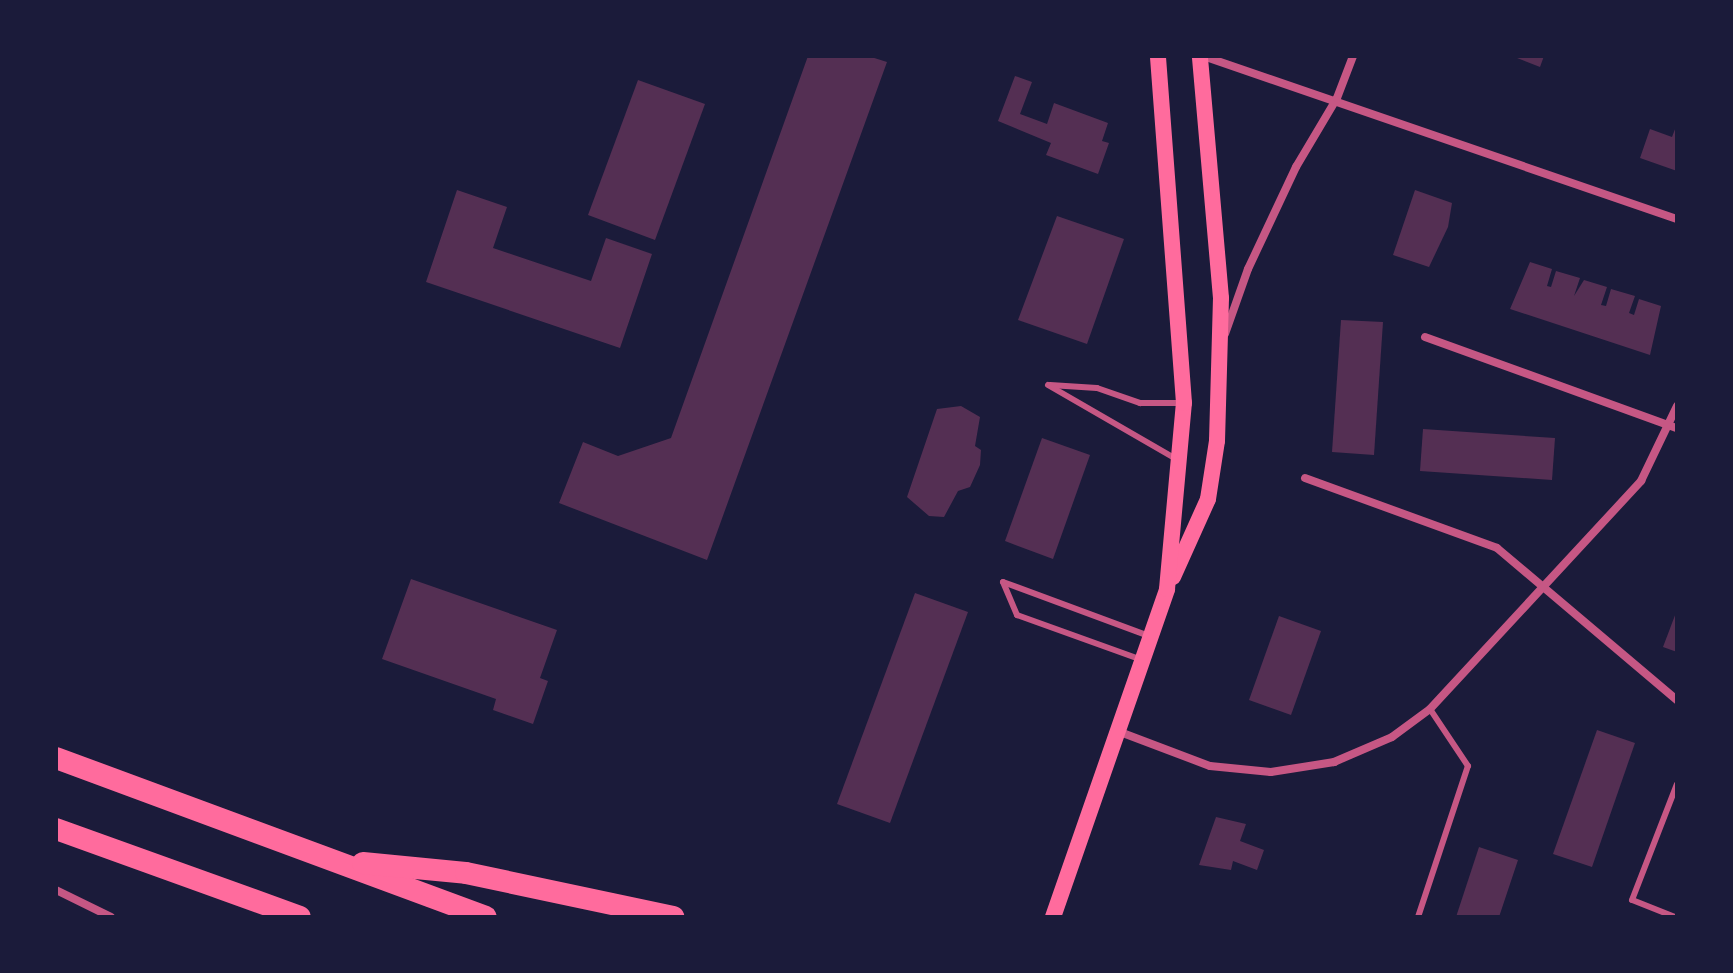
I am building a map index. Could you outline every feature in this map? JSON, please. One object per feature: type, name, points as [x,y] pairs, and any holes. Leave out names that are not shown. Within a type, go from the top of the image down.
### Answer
[{"type":"highway","points":[[56,758],[486,917]]},
{"type":"highway","points":[[56,829],[300,917]]},
{"type":"highway","points":[[332,860],[466,873],[673,917]]},
{"type":"highway","points":[[220,889],[270,917]]},
{"type":"main road","points":[[1158,56],[1184,403],[1167,589]]},
{"type":"main road","points":[[1053,917],[1120,732],[1167,589],[1208,499],[1217,441],[1222,341],[1201,56]]},
{"type":"street","points":[[1201,56],[1337,98],[1677,219]]},
{"type":"street","points":[[1222,341],[1266,231],[1337,98],[1353,56]]},
{"type":"street","points":[[1425,337],[1674,427]]},
{"type":"street","points":[[1120,732],[1210,766],[1271,772],[1364,752],[1430,709],[1641,481],[1674,427],[1677,406]]},
{"type":"street","points":[[1305,478],[1497,548],[1545,585],[1592,633],[1677,700]]},
{"type":"street","points":[[56,890],[111,917]]},
{"type":"lane","points":[[1180,461],[1048,385],[1097,388],[1140,403],[1184,403]]},
{"type":"lane","points":[[1144,661],[1017,615],[1003,582],[1153,637]]},
{"type":"lane","points":[[1418,917],[1468,766],[1430,709]]},
{"type":"lane","points":[[1675,917],[1632,900],[1677,784]]},
{"type":"building","points":[[808,56],[868,56],[887,62],[707,560],[559,503],[583,442],[618,456],[671,438]]},
{"type":"building","points":[[1512,56],[1544,56],[1540,67]]},
{"type":"building","points":[[1015,76],[1032,82],[1020,114],[1047,124],[1054,103],[1108,123],[1102,141],[1109,143],[1098,174],[1046,155],[1051,143],[998,121]]},
{"type":"building","points":[[638,80],[705,104],[655,240],[588,215]]},
{"type":"building","points":[[1677,124],[1677,171],[1640,158],[1650,129],[1672,137]]},
{"type":"building","points":[[457,190],[507,207],[493,248],[591,281],[606,238],[652,254],[620,348],[426,282]]},
{"type":"building","points":[[1415,190],[1452,203],[1448,227],[1429,267],[1393,255]]},
{"type":"building","points":[[1057,216],[1124,239],[1087,344],[1018,320]]},
{"type":"building","points":[[1530,262],[1552,269],[1547,286],[1551,287],[1556,271],[1580,278],[1574,296],[1584,280],[1607,287],[1601,305],[1606,306],[1611,289],[1635,296],[1629,313],[1634,315],[1639,299],[1661,306],[1650,355],[1510,309]]},
{"type":"building","points":[[1341,320],[1383,322],[1374,455],[1332,452]]},
{"type":"building","points":[[961,406],[980,417],[975,446],[981,450],[980,465],[970,487],[958,491],[944,517],[929,516],[907,497],[937,409]]},
{"type":"building","points":[[1423,429],[1555,438],[1552,480],[1420,471]]},
{"type":"building","points":[[1042,438],[1090,455],[1053,559],[1005,541]]},
{"type":"building","points":[[411,579],[557,630],[540,678],[548,681],[533,724],[493,710],[496,699],[382,659]]},
{"type":"building","points":[[915,593],[968,612],[890,823],[837,804]]},
{"type":"building","points":[[1677,610],[1677,652],[1663,647]]},
{"type":"building","points":[[1279,616],[1321,631],[1291,715],[1249,700]]},
{"type":"building","points":[[1597,730],[1635,743],[1592,867],[1553,854]]},
{"type":"building","points":[[1216,817],[1246,824],[1240,841],[1264,850],[1257,870],[1233,861],[1231,870],[1199,865]]},
{"type":"building","points":[[1479,847],[1518,860],[1499,917],[1456,917]]}]
